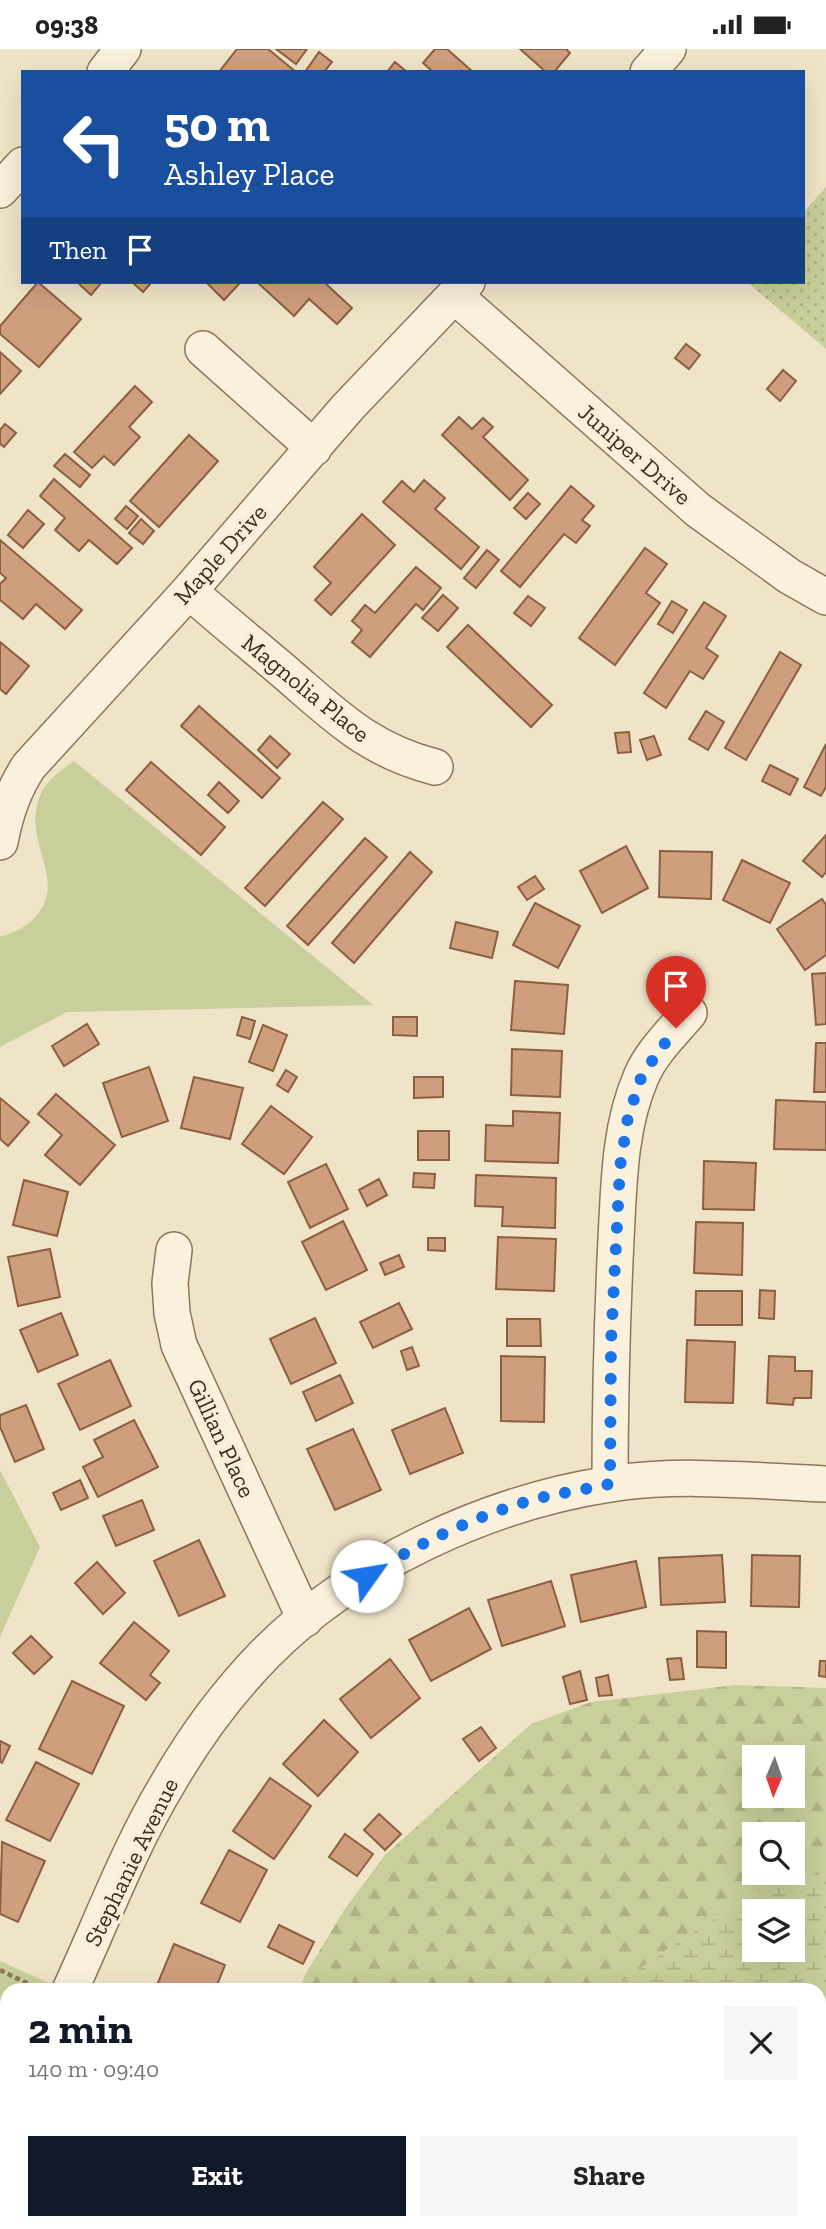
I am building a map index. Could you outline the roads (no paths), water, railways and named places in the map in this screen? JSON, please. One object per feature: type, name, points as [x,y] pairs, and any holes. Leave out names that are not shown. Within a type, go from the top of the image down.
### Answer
[{"type":"street","points":[[107,70],[123,49]]},
{"type":"street","points":[[650,70],[668,49]]},
{"type":"street","points":[[0,191],[21,167]]},
{"type":"street","name":"Maple Drive","points":[[0,842],[8,807],[29,766],[189,591],[348,407],[461,289]]},
{"type":"street","name":"Juniper Drive","points":[[461,289],[698,510],[789,576],[826,597]]},
{"type":"street","points":[[203,349],[314,448]]},
{"type":"street","name":"Magnolia Place","points":[[189,591],[346,725],[386,751],[435,767]]},
{"type":"street","points":[[610,1484],[611,1342],[620,1167],[626,1129],[642,1075],[663,1043],[689,1013]]},
{"type":"street","name":"Gillian Place","points":[[174,1250],[170,1283],[172,1314],[179,1345],[304,1619]]},
{"type":"street","name":"Stephanie Avenue","points":[[73,1983],[137,1839],[167,1784],[200,1733],[229,1693],[266,1653],[304,1619],[350,1586],[400,1555],[450,1530],[525,1502],[610,1484],[652,1480],[720,1479],[826,1484]]}]
